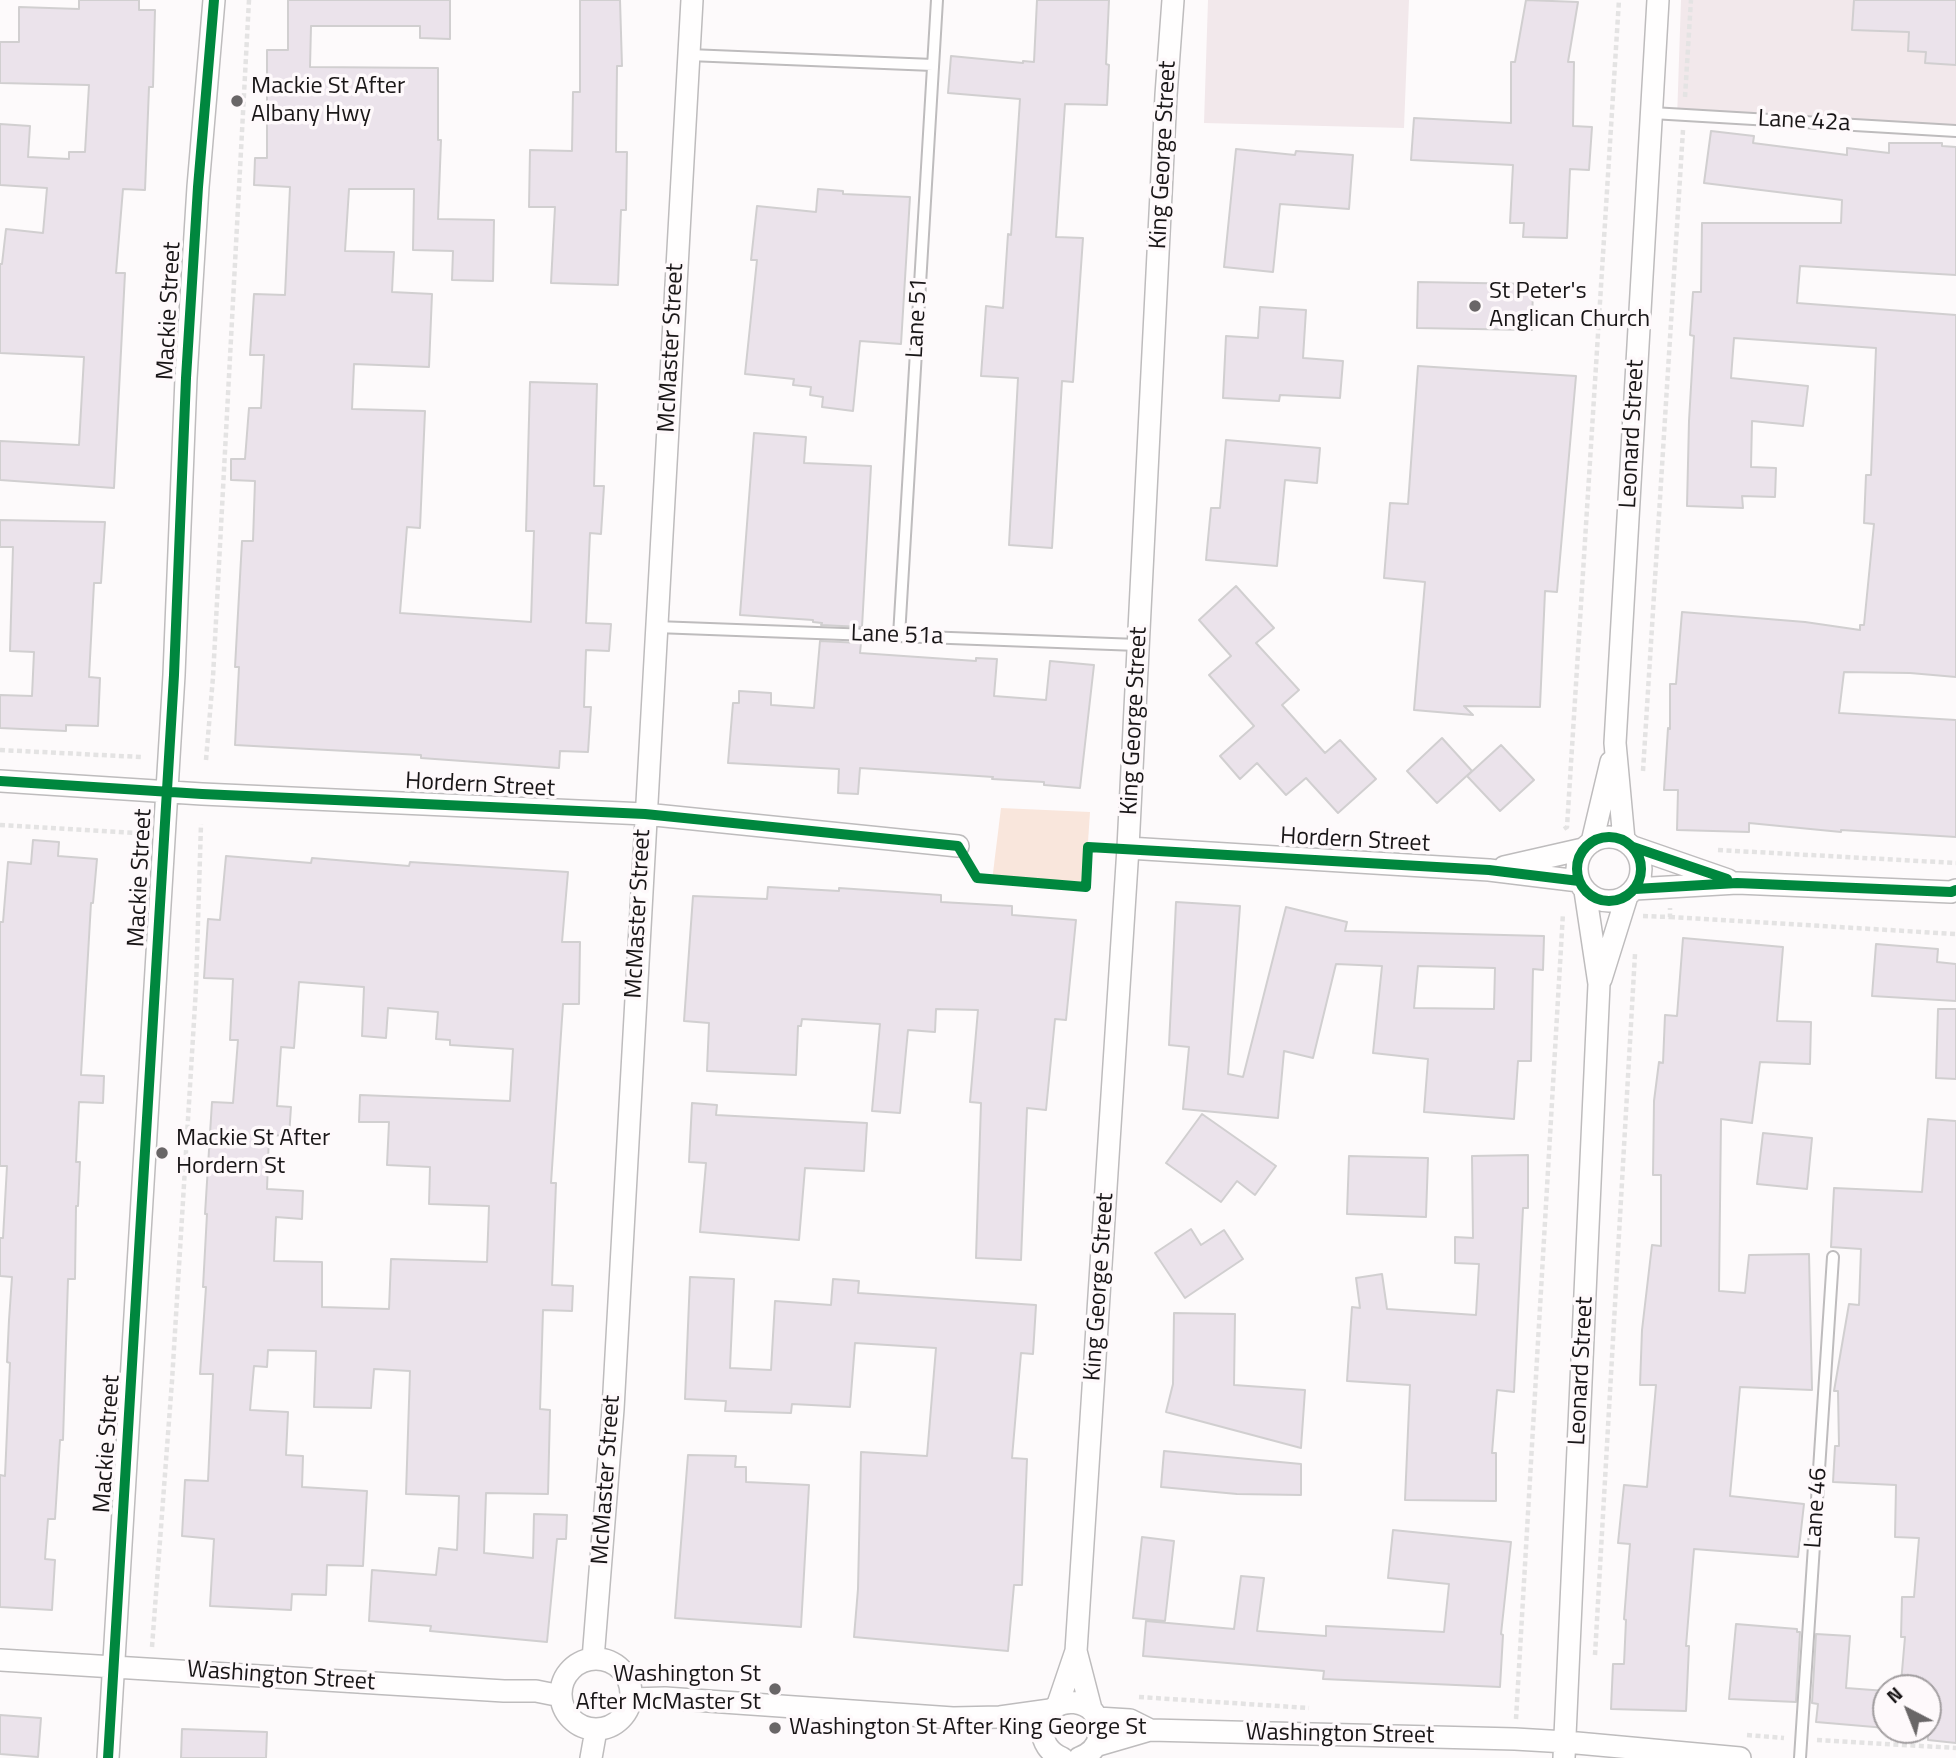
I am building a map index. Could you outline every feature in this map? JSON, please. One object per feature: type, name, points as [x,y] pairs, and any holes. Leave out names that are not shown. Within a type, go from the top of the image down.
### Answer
[{"type":"street","name":"Mackie Street","points":[[108,1758],[167,791],[187,365],[214,0]]},
{"type":"street","name":"McMaster Street","points":[[593,1659],[613,1395],[692,0]]},
{"type":"street","name":"King George Street","points":[[1055,1754],[1043,1726],[1054,1707],[1076,1651],[1128,848],[1166,95],[1174,0]]},
{"type":"street","name":"Leonard Street","points":[[1588,846],[1615,743],[1658,0]]},
{"type":"street","name":"Leonard Street","points":[[1615,743],[1629,843]]},
{"type":"street","name":"Hordern Street","points":[[0,781],[645,814],[958,846]]},
{"type":"street","points":[[1737,883],[1613,836],[1602,837],[1588,846],[1578,859],[1577,870],[1582,886],[1594,898],[1605,901],[1616,901],[1631,892],[1737,883],[1954,892]]},
{"type":"street","points":[[1629,843],[1639,856],[1642,867],[1640,878],[1631,892]]},
{"type":"street","name":"Hordern Street","points":[[1489,870],[1588,846]]},
{"type":"street","name":"Hordern Street","points":[[1128,848],[1489,870],[1582,886]]},
{"type":"street","name":"Leonard Street","points":[[1565,1750],[1599,984],[1582,886]]},
{"type":"street","name":"Leonard Street","points":[[1599,984],[1631,892]]},
{"type":"street","name":"King George Street","points":[[1076,1651],[1099,1737],[1087,1754]]},
{"type":"street","points":[[593,1659],[618,1667],[629,1681],[631,1699],[623,1717],[606,1728],[596,1730],[587,1729],[572,1720],[566,1713],[561,1696],[569,1671],[584,1661],[593,1659]]},
{"type":"street","name":"Washington Street","points":[[0,1660],[536,1691],[561,1696]]},
{"type":"street","points":[[631,1699],[665,1698],[953,1718],[1000,1717],[1054,1707]]},
{"type":"street","name":"Washington Street","points":[[1054,1707],[1076,1702],[1094,1714],[1130,1720],[1150,1731]]},
{"type":"street","points":[[1000,1717],[1022,1726],[1055,1754]]},
{"type":"street","points":[[592,1758],[596,1730]]},
{"type":"street","name":"Washington Street","points":[[1087,1754],[1150,1731],[1740,1758]]},
{"type":"lane","name":"Lane 51","points":[[899,635],[937,0]]},
{"type":"lane","points":[[689,55],[933,65]]},
{"type":"lane","name":"Lane 42a","points":[[1652,113],[1956,131]]},
{"type":"lane","name":"Lane 51a","points":[[656,627],[1138,645]]},
{"type":"lane","name":"Lane 46","points":[[1800,1758],[1833,1257]]},
{"type":"path","points":[[206,760],[214,677],[249,0]]},
{"type":"path","points":[[1643,775],[1690,0]]},
{"type":"path","points":[[0,750],[141,757]]},
{"type":"path","points":[[1568,809],[1599,812]]},
{"type":"path","points":[[151,1651],[172,1381],[196,988],[201,824]]},
{"type":"path","points":[[0,825],[138,833]]},
{"type":"path","points":[[1709,850],[1956,863]]},
{"type":"path","points":[[1669,887],[1670,917]]},
{"type":"path","points":[[1638,916],[1956,934]]},
{"type":"path","points":[[1595,1657],[1636,942]]},
{"type":"shaded area","points":[[1208,0],[1409,0],[1404,128],[1204,123]]},
{"type":"shaded area","points":[[1681,0],[1956,0],[1956,134],[1677,119]]},
{"type":"shaded area","points":[[1001,808],[1090,812],[1085,887],[992,881]]},
{"type":"building","points":[[79,0],[139,0],[139,10],[155,10],[153,87],[149,87],[145,190],[123,189],[116,273],[125,273],[114,488],[0,480],[0,441],[79,445],[84,357],[0,353],[0,264],[6,229],[43,233],[47,188],[0,185],[0,124],[30,126],[28,157],[69,159],[69,152],[85,152],[89,85],[0,83],[0,42],[19,42],[19,7],[79,9]]},
{"type":"building","points":[[288,0],[450,0],[450,39],[420,38],[420,26],[311,26],[310,67],[438,68],[438,140],[441,140],[438,219],[494,220],[493,281],[452,280],[453,251],[413,250],[414,189],[349,189],[345,251],[394,252],[392,292],[432,294],[429,367],[354,364],[352,409],[425,411],[420,528],[407,527],[400,613],[531,622],[534,531],[526,531],[530,382],[597,384],[594,486],[604,486],[601,534],[590,533],[586,623],[611,624],[609,651],[586,650],[584,707],[591,707],[588,752],[560,751],[559,768],[421,758],[421,755],[235,745],[239,667],[235,667],[242,541],[253,541],[255,481],[231,480],[231,459],[245,459],[249,408],[261,408],[264,355],[250,355],[254,294],[285,295],[290,187],[254,185],[255,158],[267,158],[267,50],[288,50]]},
{"type":"building","points":[[580,0],[620,0],[622,66],[617,66],[616,152],[627,152],[626,210],[621,210],[618,285],[551,283],[555,207],[529,207],[530,150],[572,151],[573,92],[580,92]]},
{"type":"building","points":[[1037,0],[1109,0],[1107,105],[1065,104],[1056,237],[1083,238],[1073,382],[1062,381],[1052,548],[1009,545],[1018,378],[981,376],[986,306],[1003,308],[1020,99],[948,93],[951,56],[1034,62]]},
{"type":"building","points":[[1526,0],[1578,2],[1568,62],[1574,62],[1573,126],[1592,127],[1589,170],[1570,169],[1567,238],[1523,237],[1524,223],[1510,223],[1513,165],[1411,160],[1414,118],[1511,123],[1511,62],[1515,62]]},
{"type":"building","points":[[1854,0],[1956,0],[1956,65],[1925,63],[1926,52],[1908,51],[1909,32],[1852,30]]},
{"type":"building","points":[[1711,131],[1754,136],[1753,143],[1847,155],[1847,148],[1889,153],[1889,143],[1942,143],[1942,146],[1956,147],[1956,275],[1800,266],[1797,303],[1956,315],[1956,677],[1844,672],[1839,713],[1956,720],[1956,837],[1841,832],[1749,823],[1749,832],[1677,830],[1678,790],[1664,790],[1668,728],[1670,729],[1670,684],[1676,684],[1682,612],[1805,622],[1860,630],[1860,625],[1864,625],[1874,524],[1864,523],[1866,475],[1871,475],[1876,348],[1734,338],[1731,378],[1808,386],[1803,426],[1752,421],[1751,467],[1776,468],[1775,497],[1742,496],[1743,508],[1687,506],[1694,336],[1690,335],[1693,292],[1701,292],[1702,223],[1841,223],[1842,200],[1704,183]]},
{"type":"building","points":[[1236,149],[1295,155],[1296,151],[1353,155],[1349,209],[1280,204],[1273,272],[1224,267]]},
{"type":"building","points":[[818,189],[843,191],[843,194],[910,197],[901,344],[860,341],[853,411],[822,407],[823,397],[810,395],[811,387],[793,385],[794,379],[745,374],[757,260],[751,260],[757,206],[816,212]]},
{"type":"building","name":"St Peter's Anglican Church","points":[[1418,282],[1533,284],[1532,330],[1417,328]]},
{"type":"building","points":[[1260,307],[1306,310],[1303,358],[1343,361],[1340,398],[1280,395],[1279,401],[1223,398],[1226,336],[1258,338]]},
{"type":"building","points":[[1418,366],[1576,376],[1557,592],[1545,591],[1540,707],[1464,706],[1473,715],[1414,710],[1425,582],[1384,578],[1390,503],[1408,504]]},
{"type":"building","points":[[754,433],[806,437],[804,463],[871,466],[862,627],[821,625],[822,623],[813,620],[740,615]]},
{"type":"building","points":[[1226,440],[1320,448],[1317,483],[1285,480],[1277,566],[1206,560],[1211,508],[1220,508]]},
{"type":"building","points":[[0,520],[105,522],[101,583],[94,583],[89,677],[100,678],[98,726],[66,725],[66,731],[0,728],[0,695],[32,696],[34,652],[10,651],[13,547],[0,547]]},
{"type":"building","points":[[1236,586],[1274,628],[1256,643],[1299,690],[1282,705],[1325,753],[1340,740],[1376,779],[1338,813],[1306,778],[1286,795],[1257,763],[1240,779],[1220,756],[1254,726],[1209,675],[1231,656],[1199,620]]},
{"type":"building","points":[[820,641],[861,643],[860,653],[976,661],[976,658],[997,659],[994,696],[1046,700],[1050,661],[1094,665],[1080,788],[1044,785],[1044,782],[992,779],[993,777],[860,768],[858,794],[838,793],[839,769],[728,763],[733,703],[739,703],[739,691],[771,693],[771,705],[814,708]]},
{"type":"building","points":[[1442,738],[1472,771],[1437,803],[1407,771]]},
{"type":"building","points":[[1501,745],[1534,780],[1500,811],[1467,776]]},
{"type":"building","points":[[33,840],[59,842],[58,856],[97,859],[91,903],[81,1075],[104,1076],[103,1103],[79,1102],[76,1162],[80,1162],[76,1206],[75,1279],[68,1279],[63,1440],[60,1440],[55,1519],[48,1519],[45,1559],[55,1560],[52,1610],[0,1607],[0,1475],[5,1476],[12,1277],[0,1276],[0,1238],[3,1238],[7,1166],[0,1166],[0,922],[3,922],[8,862],[31,864]]},
{"type":"building","points":[[226,856],[311,863],[312,858],[409,866],[410,862],[568,872],[562,942],[580,942],[579,1004],[563,1004],[551,1183],[556,1183],[552,1285],[573,1286],[572,1311],[543,1310],[540,1409],[550,1410],[548,1494],[486,1493],[484,1553],[533,1558],[534,1514],[567,1515],[566,1539],[557,1539],[547,1642],[430,1631],[431,1626],[369,1621],[372,1570],[436,1575],[439,1548],[457,1550],[459,1496],[406,1494],[410,1371],[374,1369],[371,1408],[314,1407],[316,1351],[268,1350],[267,1367],[254,1366],[250,1410],[288,1412],[286,1455],[303,1456],[302,1487],[367,1491],[363,1566],[327,1565],[326,1595],[292,1594],[291,1610],[210,1606],[214,1539],[182,1536],[185,1480],[208,1481],[213,1374],[200,1374],[206,1287],[203,1287],[205,1214],[212,1102],[233,1103],[238,1040],[230,1040],[233,979],[204,978],[208,919],[220,920]],"holes":[[[299,982],[364,987],[362,1036],[386,1038],[388,1008],[438,1012],[436,1039],[450,1040],[450,1045],[513,1049],[510,1101],[360,1095],[359,1122],[389,1122],[387,1165],[430,1167],[429,1204],[489,1206],[487,1262],[391,1259],[389,1309],[322,1307],[322,1262],[274,1261],[276,1217],[302,1219],[303,1191],[267,1189],[269,1135],[289,1136],[291,1107],[277,1106],[281,1047],[294,1048]]]},
{"type":"building","points":[[768,887],[839,891],[839,888],[941,895],[941,902],[1012,906],[1012,915],[1076,920],[1066,1020],[1055,1019],[1046,1110],[1027,1108],[1021,1260],[976,1258],[981,1103],[970,1102],[978,1010],[936,1009],[935,1032],[908,1030],[900,1113],[872,1111],[880,1024],[802,1019],[801,1026],[798,1026],[796,1075],[707,1071],[709,1023],[684,1021],[693,896],[767,899]]},
{"type":"building","points":[[1176,902],[1240,906],[1228,1074],[1243,1077],[1286,907],[1347,922],[1345,931],[1544,936],[1543,970],[1533,969],[1531,1061],[1518,1061],[1514,1119],[1424,1112],[1428,1059],[1373,1053],[1382,966],[1336,964],[1313,1058],[1284,1051],[1278,1118],[1183,1109],[1189,1047],[1169,1045]],"holes":[[[1418,966],[1495,968],[1494,1009],[1414,1008]]]},
{"type":"building","points":[[1683,938],[1783,947],[1777,1021],[1811,1022],[1810,1064],[1760,1062],[1752,1123],[1721,1119],[1719,1291],[1745,1293],[1749,1255],[1809,1254],[1812,1390],[1740,1387],[1730,1496],[1804,1504],[1798,1557],[1694,1549],[1686,1646],[1689,1646],[1686,1711],[1611,1709],[1613,1664],[1624,1664],[1624,1619],[1630,1544],[1618,1543],[1624,1485],[1647,1487],[1656,1385],[1640,1385],[1642,1330],[1652,1245],[1661,1246],[1661,1175],[1653,1175],[1654,1101],[1659,1062],[1663,1063],[1665,1015],[1677,1016]]},
{"type":"building","points":[[1876,944],[1938,949],[1937,962],[1956,964],[1956,1001],[1872,996]]},
{"type":"building","points":[[1938,1009],[1956,1009],[1956,1079],[1936,1078]]},
{"type":"building","points":[[692,1103],[717,1105],[716,1115],[867,1123],[864,1171],[805,1168],[799,1240],[700,1232],[706,1163],[689,1162]]},
{"type":"building","points":[[1202,1114],[1276,1166],[1255,1195],[1237,1181],[1221,1202],[1166,1163]]},
{"type":"building","points":[[1928,1119],[1956,1121],[1956,1743],[1942,1742],[1942,1674],[1902,1674],[1905,1637],[1901,1637],[1902,1597],[1914,1597],[1919,1538],[1895,1537],[1896,1485],[1833,1482],[1835,1446],[1839,1446],[1838,1391],[1834,1391],[1849,1304],[1859,1305],[1861,1249],[1831,1247],[1834,1188],[1922,1192]]},
{"type":"building","points":[[1763,1133],[1812,1138],[1807,1189],[1757,1184]]},
{"type":"building","points":[[1528,1155],[1528,1208],[1523,1208],[1514,1392],[1497,1390],[1492,1453],[1496,1453],[1496,1501],[1405,1500],[1410,1385],[1347,1381],[1352,1307],[1360,1308],[1356,1278],[1382,1274],[1387,1309],[1476,1315],[1479,1264],[1455,1263],[1455,1237],[1473,1238],[1472,1156]]},
{"type":"building","points":[[1349,1156],[1428,1158],[1426,1217],[1347,1214]]},
{"type":"building","points":[[1191,1229],[1201,1245],[1224,1230],[1243,1259],[1185,1298],[1155,1253]]},
{"type":"building","points":[[690,1277],[734,1279],[730,1368],[771,1370],[775,1301],[831,1305],[833,1279],[859,1281],[858,1293],[1036,1305],[1033,1354],[1021,1353],[1012,1458],[1027,1459],[1022,1585],[1014,1585],[1008,1651],[854,1637],[858,1589],[861,1452],[927,1456],[936,1348],[855,1343],[850,1407],[792,1404],[791,1413],[725,1411],[726,1401],[685,1399]]},
{"type":"building","points":[[1174,1313],[1235,1314],[1234,1385],[1305,1390],[1301,1448],[1166,1412],[1173,1384]]},
{"type":"building","points":[[1164,1451],[1301,1464],[1301,1495],[1237,1494],[1161,1487]]},
{"type":"building","points":[[688,1455],[736,1456],[735,1467],[746,1467],[746,1482],[809,1485],[801,1627],[675,1618]]},
{"type":"building","points":[[1393,1530],[1511,1542],[1501,1634],[1500,1687],[1323,1679],[1324,1671],[1143,1656],[1146,1621],[1234,1629],[1241,1576],[1264,1578],[1257,1631],[1326,1636],[1326,1626],[1444,1632],[1449,1584],[1388,1578]]},
{"type":"building","points":[[1142,1537],[1174,1541],[1165,1621],[1133,1618]]},
{"type":"building","points":[[1736,1624],[1797,1629],[1797,1632],[1800,1632],[1796,1702],[1729,1699]]},
{"type":"building","points":[[1816,1634],[1850,1636],[1846,1688],[1872,1690],[1872,1727],[1816,1722],[1818,1704],[1812,1703]]},
{"type":"building","points":[[0,1715],[41,1718],[38,1757],[0,1754]]},
{"type":"building","points":[[182,1729],[267,1732],[266,1758],[181,1758]]},
{"type":"cycle path","points":[[108,1758],[174,675],[186,378],[198,187],[214,0]]},
{"type":"cycle path","points":[[0,781],[202,794],[645,814],[958,846],[977,878],[1086,887],[1088,847],[1489,870],[1579,881]]},
{"type":"cycle path","points":[[1603,837],[1615,837],[1632,846],[1639,857],[1641,869],[1639,881],[1632,892],[1615,901],[1603,901],[1591,896],[1582,887],[1577,875],[1577,863],[1582,851],[1591,842],[1603,837]]},
{"type":"cycle path","points":[[1633,847],[1727,879]]},
{"type":"cycle path","points":[[1635,889],[1737,883],[1951,892],[1956,890]]},
{"type":"place","name":"Mackie St After Albany Hwy","points":[[237,101]]},
{"type":"place","name":"St Peter's Anglican Church","points":[[1475,306]]},
{"type":"place","name":"Mackie St After Hordern St","points":[[162,1153]]},
{"type":"place","name":"Washington St After McMaster St","points":[[775,1689]]},
{"type":"place","name":"Washington St After King George St","points":[[775,1728]]}]
